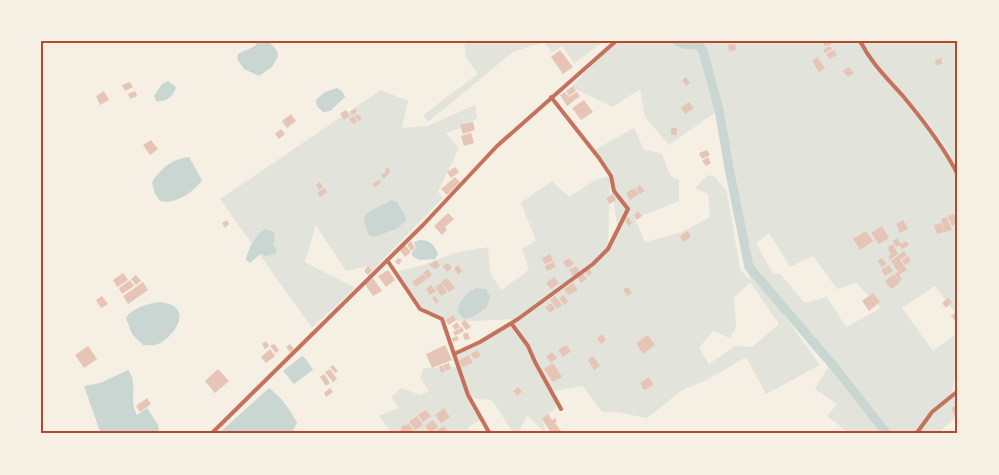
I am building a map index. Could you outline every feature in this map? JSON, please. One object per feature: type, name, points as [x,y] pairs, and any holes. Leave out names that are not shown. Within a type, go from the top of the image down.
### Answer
[{"type":"street","points":[[211,434],[423,225],[497,146],[616,41]]},
{"type":"street","points":[[860,41],[869,58],[903,96],[950,158],[958,175]]},
{"type":"street","points":[[454,354],[480,342],[536,307],[593,264],[608,249],[628,209],[614,191],[611,176],[599,158],[551,98]]},
{"type":"street","points":[[387,260],[420,309],[442,319],[468,395],[490,434]]},
{"type":"street","points":[[511,323],[528,346],[534,362],[561,409]]},
{"type":"street","points":[[916,434],[932,412],[958,391]]},
{"type":"shaded area","points":[[258,41],[269,41],[277,51],[278,56],[272,67],[259,76],[244,69],[237,59],[238,54],[255,46]]},
{"type":"shaded area","points":[[464,41],[604,41],[574,63],[562,46],[552,53],[544,42],[513,52],[428,122],[423,115],[478,74],[466,58]]},
{"type":"shaded area","points":[[620,41],[860,41],[875,64],[933,135],[947,155],[958,177],[958,317],[935,286],[902,308],[933,351],[958,332],[958,368],[956,369],[952,395],[958,398],[958,405],[951,409],[955,417],[938,434],[850,434],[827,416],[837,404],[815,389],[830,364],[755,275],[820,365],[766,394],[746,357],[707,380],[684,389],[647,418],[618,412],[602,412],[583,386],[553,391],[556,398],[556,408],[542,419],[546,434],[527,415],[518,434],[514,434],[492,400],[472,397],[482,419],[467,428],[472,434],[392,434],[379,416],[399,408],[391,397],[401,388],[420,395],[429,391],[420,378],[424,368],[457,367],[454,354],[476,344],[517,319],[466,321],[439,318],[428,314],[412,300],[398,271],[424,265],[454,253],[488,247],[490,272],[501,290],[529,270],[522,249],[536,241],[521,203],[552,181],[569,197],[597,179],[610,176],[595,150],[634,128],[644,150],[662,153],[670,175],[679,180],[679,201],[635,219],[645,242],[682,232],[710,217],[708,194],[695,188],[708,175],[715,177],[727,192],[740,269],[750,281],[719,110],[669,145],[645,117],[640,89],[613,107],[571,87],[602,55]],"holes":[[[610,180],[618,229],[608,247]],[[769,233],[790,267],[813,256],[837,289],[856,283],[881,308],[846,327],[827,297],[805,303],[780,274],[773,274],[756,243]],[[750,282],[779,324],[752,347],[735,346],[709,364],[699,348],[713,331],[730,338],[736,327],[734,298]]]},
{"type":"shaded area","points":[[862,41],[958,41],[958,169],[934,129],[876,62]]},
{"type":"shaded area","points":[[168,81],[176,87],[173,93],[166,100],[156,101],[154,96],[162,84]]},
{"type":"shaded area","points":[[337,88],[342,91],[345,97],[330,111],[323,112],[317,106],[316,100],[325,92]]},
{"type":"shaded area","points":[[381,90],[408,101],[402,128],[427,126],[475,105],[477,118],[466,126],[446,133],[459,148],[438,192],[443,198],[372,271],[368,266],[346,271],[316,225],[305,262],[355,288],[312,328],[220,199]]},
{"type":"shaded area","points":[[189,157],[202,180],[194,189],[178,199],[166,202],[160,201],[155,194],[152,182],[159,172],[168,165]]},
{"type":"shaded area","points":[[392,200],[397,202],[406,217],[406,221],[396,229],[374,237],[369,235],[365,224],[365,216],[367,213]]},
{"type":"shaded area","points":[[266,229],[274,232],[275,240],[273,245],[277,250],[275,254],[266,256],[260,254],[250,263],[246,260],[250,247],[256,237]]},
{"type":"shaded area","points":[[420,240],[427,241],[434,246],[438,254],[435,259],[420,260],[412,256],[412,252],[416,248],[414,242]]},
{"type":"shaded area","points":[[476,288],[486,289],[490,297],[487,307],[473,317],[464,319],[458,312],[459,304],[469,292]]},
{"type":"shaded area","points":[[160,302],[175,307],[180,317],[176,328],[168,338],[158,344],[143,345],[132,334],[126,318],[137,309]]},
{"type":"shaded area","points":[[302,356],[313,370],[294,384],[283,371]]},
{"type":"shaded area","points":[[128,370],[133,381],[134,410],[137,415],[147,408],[158,425],[159,434],[101,434],[84,386],[100,383]]},
{"type":"shaded area","points":[[269,388],[285,404],[297,423],[291,434],[218,434]]},
{"type":"building","points":[[823,41],[830,41],[831,44],[825,46]]},
{"type":"building","points":[[735,44],[736,50],[729,51],[728,45]]},
{"type":"building","points":[[830,46],[832,49],[825,53],[823,50]]},
{"type":"building","points":[[560,50],[573,67],[563,74],[551,57]]},
{"type":"building","points":[[834,50],[837,55],[829,59],[826,54]]},
{"type":"building","points":[[817,57],[825,68],[819,72],[812,61]]},
{"type":"building","points":[[941,58],[943,64],[936,65],[935,60]]},
{"type":"building","points":[[849,67],[854,73],[848,77],[843,71]]},
{"type":"building","points":[[686,77],[690,83],[686,86],[682,80]]},
{"type":"building","points":[[130,82],[133,87],[125,91],[122,85]]},
{"type":"building","points":[[573,86],[576,91],[569,96],[566,91]]},
{"type":"building","points":[[104,91],[109,100],[100,105],[96,96]]},
{"type":"building","points":[[135,91],[137,96],[130,99],[128,94]]},
{"type":"building","points":[[565,92],[569,97],[577,92],[580,96],[567,106],[560,95]]},
{"type":"building","points":[[584,100],[593,112],[581,120],[572,108]]},
{"type":"building","points":[[689,102],[694,108],[685,114],[681,108]]},
{"type":"building","points":[[355,108],[357,112],[352,115],[350,112]]},
{"type":"building","points":[[346,110],[350,116],[344,120],[340,114]]},
{"type":"building","points":[[291,114],[296,121],[287,128],[282,121]]},
{"type":"building","points":[[358,114],[362,119],[359,121],[355,116]]},
{"type":"building","points":[[354,116],[357,121],[353,124],[349,119]]},
{"type":"building","points":[[473,122],[475,130],[463,134],[460,125]]},
{"type":"building","points":[[671,128],[677,128],[677,135],[671,135]]},
{"type":"building","points":[[281,129],[285,134],[279,139],[275,134]]},
{"type":"building","points":[[471,133],[474,143],[464,146],[461,136]]},
{"type":"building","points":[[151,140],[158,149],[150,155],[143,145]]},
{"type":"building","points":[[707,150],[710,155],[702,159],[699,153]]},
{"type":"building","points":[[708,157],[711,163],[706,166],[702,161]]},
{"type":"building","points":[[388,167],[390,172],[384,179],[381,175],[386,172],[385,169]]},
{"type":"building","points":[[455,167],[459,172],[451,178],[447,172]]},
{"type":"building","points":[[455,177],[460,182],[447,195],[441,189]]},
{"type":"building","points":[[379,180],[381,183],[375,187],[372,184]]},
{"type":"building","points":[[320,182],[323,187],[319,190],[316,185]]},
{"type":"building","points":[[640,185],[645,191],[640,194],[636,188]]},
{"type":"building","points":[[324,188],[327,192],[320,197],[317,193]]},
{"type":"building","points":[[634,188],[639,194],[630,200],[626,193]]},
{"type":"building","points":[[612,194],[616,200],[610,204],[606,199]]},
{"type":"building","points":[[638,211],[642,216],[637,220],[634,215]]},
{"type":"building","points":[[448,213],[454,219],[445,227],[447,230],[442,235],[434,226]]},
{"type":"building","points":[[954,214],[958,224],[952,226],[948,216]]},
{"type":"building","points":[[628,217],[632,223],[629,226],[624,219]]},
{"type":"building","points":[[947,217],[952,230],[937,234],[934,225],[941,223],[944,229],[941,219]]},
{"type":"building","points":[[227,220],[229,224],[225,228],[222,223]]},
{"type":"building","points":[[903,220],[908,229],[900,233],[896,224]]},
{"type":"building","points":[[882,226],[889,238],[879,244],[871,233]]},
{"type":"building","points":[[688,231],[691,237],[683,242],[680,236]]},
{"type":"building","points":[[866,231],[873,241],[860,250],[853,239]]},
{"type":"building","points":[[897,238],[901,244],[906,241],[909,245],[902,249],[899,245],[896,247],[893,241]]},
{"type":"building","points":[[411,241],[415,248],[411,251],[407,244]]},
{"type":"building","points":[[893,244],[898,254],[890,260],[888,256],[891,254],[887,248]]},
{"type":"building","points":[[405,245],[411,252],[405,257],[399,249]]},
{"type":"building","points":[[904,251],[907,255],[900,260],[907,270],[899,275],[902,279],[899,281],[895,274],[898,272],[891,261]]},
{"type":"building","points":[[550,254],[553,261],[545,264],[542,258]]},
{"type":"building","points":[[908,256],[911,261],[905,265],[902,260]]},
{"type":"building","points":[[398,258],[402,260],[399,265],[395,262]]},
{"type":"building","points":[[569,258],[574,264],[567,268],[563,262]]},
{"type":"building","points":[[882,258],[887,264],[882,267],[877,261]]},
{"type":"building","points":[[436,260],[440,266],[435,269],[429,265]]},
{"type":"building","points":[[554,262],[556,267],[547,271],[545,266]]},
{"type":"building","points":[[448,263],[452,268],[447,272],[443,266]]},
{"type":"building","points":[[458,265],[462,271],[458,275],[454,269]]},
{"type":"building","points":[[889,265],[893,271],[885,276],[881,270]]},
{"type":"building","points":[[368,266],[372,271],[368,275],[364,271]]},
{"type":"building","points":[[576,266],[580,272],[574,277],[569,270]]},
{"type":"building","points":[[589,268],[592,273],[588,276],[585,271]]},
{"type":"building","points":[[428,269],[432,275],[428,279],[423,273]]},
{"type":"building","points":[[388,270],[395,280],[386,287],[378,276]]},
{"type":"building","points":[[123,273],[128,280],[117,287],[113,280]]},
{"type":"building","points":[[583,273],[587,279],[581,283],[577,277]]},
{"type":"building","points":[[423,274],[427,279],[416,287],[412,282]]},
{"type":"building","points":[[894,274],[900,283],[891,289],[885,281]]},
{"type":"building","points":[[136,275],[141,281],[136,285],[131,279]]},
{"type":"building","points":[[554,277],[559,283],[551,289],[546,283]]},
{"type":"building","points":[[373,278],[382,291],[373,296],[365,284]]},
{"type":"building","points":[[447,278],[455,288],[449,292],[441,282]]},
{"type":"building","points":[[130,280],[134,286],[122,294],[119,288]]},
{"type":"building","points":[[143,282],[148,290],[128,304],[123,296]]},
{"type":"building","points":[[441,283],[447,292],[441,296],[435,287]]},
{"type":"building","points":[[573,283],[578,290],[568,295],[564,289]]},
{"type":"building","points":[[431,285],[436,291],[430,295],[426,289]]},
{"type":"building","points":[[628,287],[632,293],[627,296],[623,289]]},
{"type":"building","points":[[873,293],[880,302],[869,311],[862,301]]},
{"type":"building","points":[[564,295],[568,302],[564,305],[559,298]]},
{"type":"building","points":[[102,296],[108,304],[101,308],[96,300]]},
{"type":"building","points":[[435,296],[439,301],[436,304],[432,298]]},
{"type":"building","points":[[555,296],[562,305],[557,309],[550,300]]},
{"type":"building","points":[[948,298],[952,302],[946,308],[942,303]]},
{"type":"building","points":[[551,303],[555,309],[550,313],[545,307]]},
{"type":"building","points":[[956,312],[958,319],[955,321],[951,316]]},
{"type":"building","points":[[453,315],[456,320],[449,325],[445,320]]},
{"type":"building","points":[[465,320],[471,327],[466,330],[461,323]]},
{"type":"building","points":[[457,322],[460,327],[455,330],[452,326]]},
{"type":"building","points":[[462,327],[464,331],[455,336],[453,332]]},
{"type":"building","points":[[463,333],[468,333],[470,339],[464,340]]},
{"type":"building","points":[[602,334],[606,340],[601,344],[597,338]]},
{"type":"building","points":[[648,335],[655,345],[643,354],[636,343]]},
{"type":"building","points":[[457,336],[459,340],[453,342],[452,338]]},
{"type":"building","points":[[266,341],[269,346],[265,349],[262,344]]},
{"type":"building","points":[[274,344],[279,350],[276,353],[270,346]]},
{"type":"building","points":[[290,344],[294,349],[290,352],[286,347]]},
{"type":"building","points":[[445,345],[452,360],[432,368],[426,354]]},
{"type":"building","points":[[566,345],[571,351],[563,357],[558,350]]},
{"type":"building","points":[[88,346],[97,359],[84,368],[75,355]]},
{"type":"building","points":[[270,349],[275,356],[266,363],[261,357]]},
{"type":"building","points":[[477,350],[481,356],[474,359],[471,354]]},
{"type":"building","points":[[552,352],[557,358],[551,363],[546,357]]},
{"type":"building","points":[[469,355],[473,363],[462,367],[459,360]]},
{"type":"building","points":[[593,356],[600,366],[594,370],[588,360]]},
{"type":"building","points":[[449,363],[451,368],[446,371],[443,365]]},
{"type":"building","points":[[553,363],[562,377],[553,382],[544,369]]},
{"type":"building","points":[[333,365],[338,371],[335,373],[330,367]]},
{"type":"building","points":[[442,365],[445,371],[441,373],[439,367]]},
{"type":"building","points":[[218,369],[229,381],[215,393],[205,381]]},
{"type":"building","points":[[330,369],[337,379],[333,382],[325,372]]},
{"type":"building","points":[[324,374],[330,383],[326,386],[320,377]]},
{"type":"building","points":[[649,377],[654,385],[644,390],[640,383]]},
{"type":"building","points":[[518,387],[522,392],[517,396],[513,391]]},
{"type":"building","points":[[330,388],[333,392],[326,397],[324,393]]},
{"type":"building","points":[[147,398],[151,404],[140,412],[136,406]]},
{"type":"building","points":[[958,405],[958,416],[955,417],[951,408]]},
{"type":"building","points":[[444,408],[450,417],[441,423],[435,415]]},
{"type":"building","points":[[426,410],[431,416],[423,422],[418,415]]},
{"type":"building","points":[[548,414],[552,420],[555,418],[557,421],[555,423],[561,431],[557,434],[552,434],[542,419]]},
{"type":"building","points":[[417,416],[423,425],[415,430],[409,422]]},
{"type":"building","points":[[433,420],[438,427],[430,433],[425,426]]},
{"type":"building","points":[[405,424],[406,426],[409,424],[415,433],[403,434],[400,430]]},
{"type":"building","points":[[444,426],[449,434],[432,434]]},
{"type":"waterway","points":[[677,41],[684,44],[699,45],[703,51],[719,110],[749,267],[837,370],[887,434]]}]
